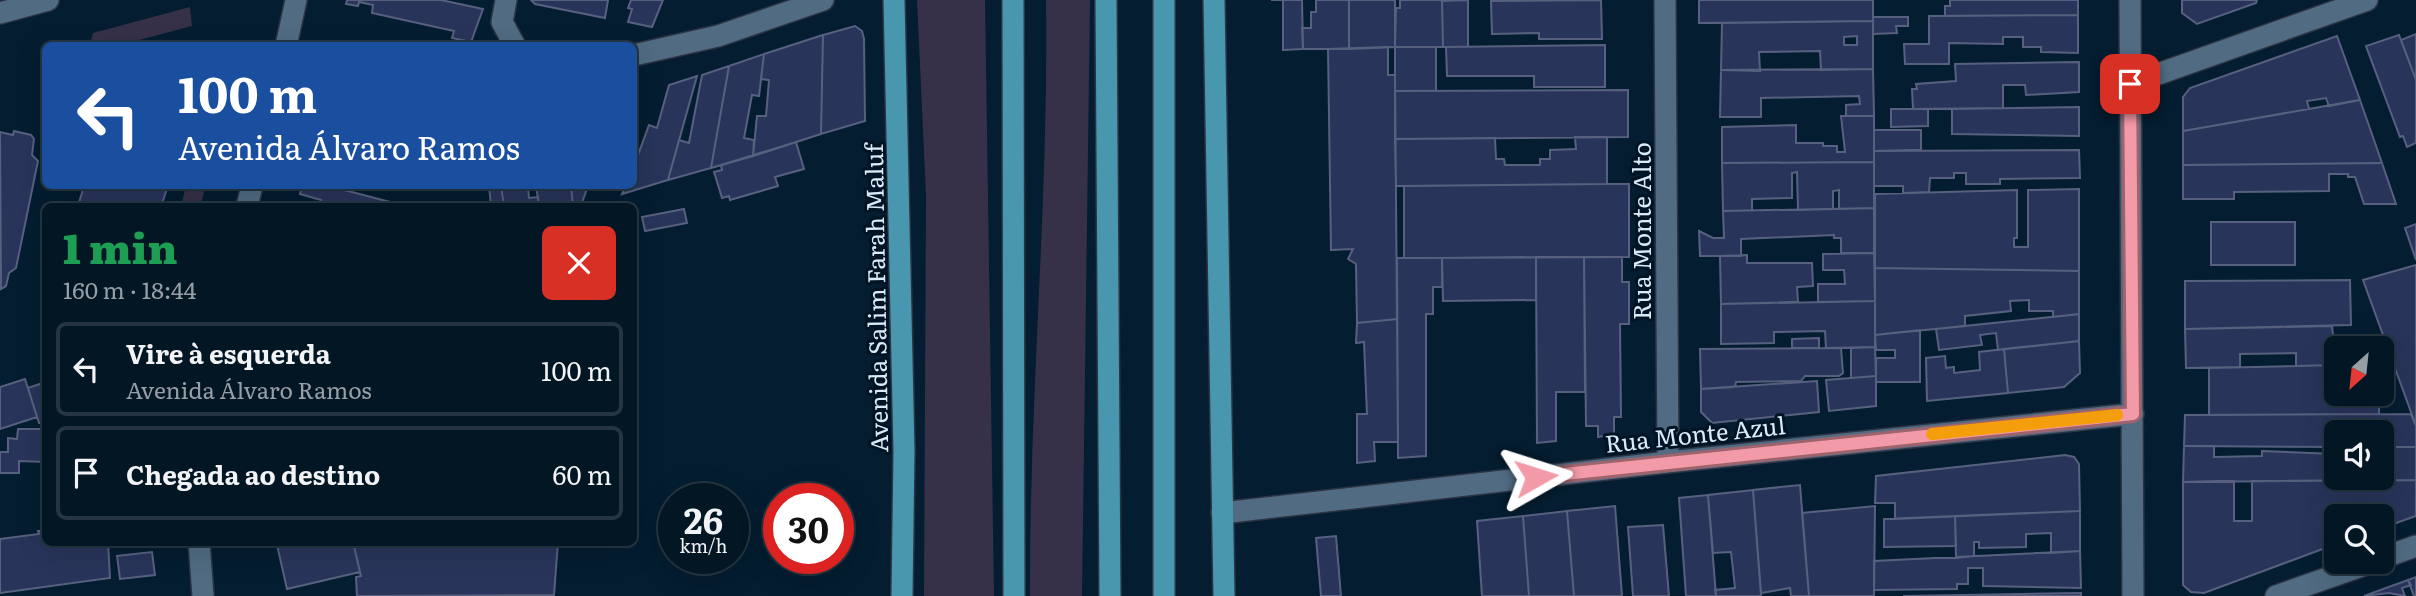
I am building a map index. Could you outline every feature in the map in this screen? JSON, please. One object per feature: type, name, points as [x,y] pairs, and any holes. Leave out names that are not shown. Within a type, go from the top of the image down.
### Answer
[{"type":"highway","name":"Avenida Salim Farah Maluf","points":[[894,0],[904,451],[902,596]]},
{"type":"highway","points":[[1013,0],[1014,596]]},
{"type":"highway","points":[[1106,0],[1110,596]]},
{"type":"highway","points":[[1164,0],[1164,596]]},
{"type":"highway","points":[[1214,0],[1224,596]]},
{"type":"street","points":[[0,13],[48,0]]},
{"type":"street","points":[[287,42],[296,0]]},
{"type":"street","points":[[506,0],[502,22],[513,42]]},
{"type":"street","points":[[637,54],[718,36],[822,0]]},
{"type":"street","name":"Rua Monte Alto","points":[[1665,0],[1668,462]]},
{"type":"street","points":[[2130,0],[2133,596]]},
{"type":"street","points":[[2130,84],[2368,0]]},
{"type":"street","name":"Rua Monte Azul","points":[[1222,513],[1668,462],[2133,414]]},
{"type":"street","points":[[199,546],[203,596]]},
{"type":"street","points":[[2394,554],[2416,546]]},
{"type":"street","points":[[2276,596],[2339,574]]},
{"type":"shaded area","points":[[917,0],[985,0],[994,596],[924,596],[926,195]]},
{"type":"shaded area","points":[[1046,0],[1090,0],[1082,596],[1030,596],[1032,447],[1045,149]]},
{"type":"shaded area","points":[[190,7],[192,26],[131,42],[91,42],[93,33]]},
{"type":"shaded area","points":[[185,189],[205,189],[201,203],[182,203]]},
{"type":"building","points":[[347,0],[441,0],[483,9],[471,42],[452,38],[454,31],[372,13],[373,5],[359,2],[358,6],[346,4]]},
{"type":"building","points":[[531,0],[608,0],[605,18],[535,4]]},
{"type":"building","points":[[631,0],[663,0],[652,27],[628,22],[632,9],[628,8]]},
{"type":"building","points":[[1283,0],[1302,0],[1303,49],[1283,50]]},
{"type":"building","points":[[1316,0],[1349,0],[1349,49],[1303,49],[1302,28],[1311,28],[1311,12],[1316,12]]},
{"type":"building","points":[[1349,0],[1395,0],[1395,47],[1349,49]]},
{"type":"building","points":[[1400,0],[1442,0],[1443,47],[1395,47],[1396,8],[1400,8]]},
{"type":"building","points":[[1468,0],[1468,47],[1443,47],[1442,1]]},
{"type":"building","points":[[1601,0],[1602,39],[1539,39],[1539,33],[1492,34],[1491,1]]},
{"type":"building","points":[[1699,0],[1873,0],[1873,21],[1699,23]]},
{"type":"building","points":[[1950,0],[2078,0],[2078,15],[1945,16],[1945,6],[1950,6]]},
{"type":"building","points":[[2182,0],[2257,0],[2256,3],[2197,24],[2182,13]]},
{"type":"building","points":[[2078,15],[2078,53],[2041,52],[2041,47],[2023,47],[2023,37],[2003,37],[2003,44],[1949,43],[1949,64],[1905,64],[1904,44],[1929,44],[1929,16]]},
{"type":"building","points":[[1873,17],[1908,17],[1908,26],[1896,26],[1897,33],[1873,34]]},
{"type":"building","points":[[1873,21],[1873,69],[1821,70],[1820,51],[1759,52],[1760,71],[1721,70],[1722,23]],"holes":[[[1857,36],[1857,45],[1844,45],[1844,37]]]},
{"type":"building","points":[[855,26],[862,31],[864,39],[865,121],[821,134],[823,35]]},
{"type":"building","points":[[2416,34],[2416,80],[2401,40]]},
{"type":"building","points":[[823,35],[821,134],[753,156],[757,116],[766,116],[769,80],[761,79],[764,54]]},
{"type":"building","points":[[2399,35],[2416,80],[2416,143],[2407,147],[2403,136],[2400,137],[2366,46]]},
{"type":"building","points":[[2337,36],[2360,100],[2329,106],[2326,98],[2307,101],[2309,109],[2183,131],[2183,97],[2190,88]]},
{"type":"building","points":[[1605,45],[1605,87],[1534,87],[1534,76],[1447,76],[1446,47]]},
{"type":"building","points":[[1388,47],[1388,75],[1395,75],[1397,319],[1357,323],[1356,264],[1348,259],[1353,249],[1331,250],[1328,49]]},
{"type":"building","points":[[1395,47],[1436,47],[1436,91],[1395,91]]},
{"type":"building","points":[[764,54],[759,96],[752,95],[744,138],[754,140],[753,156],[711,168],[729,66]]},
{"type":"building","points":[[2079,62],[2079,92],[2026,95],[2025,85],[2003,85],[2003,108],[1913,109],[1912,89],[1917,89],[1916,84],[1956,81],[1955,64]]},
{"type":"building","points":[[729,66],[711,168],[668,180],[679,140],[689,143],[702,75]]},
{"type":"building","points":[[1873,69],[1874,116],[1846,116],[1846,105],[1860,104],[1859,96],[1761,98],[1761,117],[1720,117],[1721,70]]},
{"type":"building","points":[[697,76],[668,180],[622,194],[624,189],[637,189],[637,158],[649,125],[657,128],[669,85]]},
{"type":"building","points":[[1628,90],[1628,137],[1395,139],[1395,91]]},
{"type":"building","points":[[2360,100],[2382,163],[2183,165],[2183,131]]},
{"type":"building","points":[[2079,107],[2079,136],[1952,134],[1952,109]]},
{"type":"building","points":[[1891,109],[1928,109],[1928,126],[1891,127]]},
{"type":"building","points":[[1841,116],[1874,116],[1874,162],[1722,163],[1722,127],[1796,125],[1796,143],[1823,143],[1823,146],[1837,146],[1837,152],[1845,152]]},
{"type":"building","points":[[1874,130],[1921,130],[1921,150],[1874,151]]},
{"type":"building","points":[[14,131],[31,135],[34,139],[32,155],[38,161],[16,268],[9,273],[6,286],[1,289],[0,132],[13,135]]},
{"type":"building","points":[[1575,137],[1607,137],[1607,184],[1396,186],[1395,139],[1495,138],[1496,159],[1504,159],[1505,165],[1540,165],[1540,159],[1550,159],[1550,150],[1576,149]]},
{"type":"building","points":[[796,142],[804,169],[775,177],[778,186],[730,200],[729,196],[722,198],[714,172],[722,170],[721,165]]},
{"type":"building","points":[[2079,150],[2080,178],[2000,179],[2000,184],[1966,184],[1966,173],[1954,173],[1954,178],[1930,178],[1929,192],[1903,193],[1903,186],[1874,186],[1874,151]]},
{"type":"building","points":[[1874,162],[1874,208],[1839,209],[1839,190],[1833,191],[1833,209],[1798,210],[1797,172],[1792,173],[1792,198],[1752,199],[1752,211],[1723,211],[1722,163]]},
{"type":"building","points":[[2382,163],[2396,204],[2364,204],[2355,177],[2348,177],[2348,174],[2329,174],[2329,191],[2234,192],[2234,199],[2183,199],[2183,165]]},
{"type":"building","points":[[1629,184],[1629,257],[1404,258],[1404,186]]},
{"type":"building","points":[[83,189],[167,189],[162,203],[79,203]]},
{"type":"building","points":[[301,189],[340,189],[390,202],[320,203],[321,200],[300,194]]},
{"type":"building","points":[[489,189],[501,189],[504,203],[491,203]]},
{"type":"building","points":[[501,189],[528,189],[529,198],[538,197],[539,203],[504,203]]},
{"type":"building","points":[[536,189],[571,189],[573,203],[539,203]]},
{"type":"building","points":[[571,189],[587,189],[582,203],[573,203]]},
{"type":"building","points":[[2079,189],[2079,271],[1875,268],[1875,194],[2017,190],[2017,238],[2014,238],[2014,247],[2028,247],[2028,190]]},
{"type":"building","points":[[1874,208],[1874,253],[1841,253],[1841,238],[1834,238],[1834,235],[1741,239],[1741,256],[1700,256],[1699,231],[1713,238],[1724,238],[1723,211]]},
{"type":"building","points":[[684,209],[687,223],[645,231],[642,217]]},
{"type":"building","points":[[2211,222],[2295,222],[2295,265],[2211,265]]},
{"type":"building","points":[[2416,224],[2416,260],[2405,228]]},
{"type":"building","points":[[1874,253],[1875,301],[1818,302],[1818,284],[1845,284],[1844,270],[1823,270],[1823,254]]},
{"type":"building","points":[[1747,255],[1747,263],[1812,263],[1813,286],[1797,287],[1798,302],[1721,304],[1720,256]]},
{"type":"building","points":[[1536,257],[1536,300],[1443,301],[1442,258]]},
{"type":"building","points":[[1536,257],[1584,257],[1585,392],[1556,392],[1556,441],[1537,443]]},
{"type":"building","points":[[1584,257],[1622,257],[1622,282],[1629,282],[1629,324],[1620,324],[1621,417],[1614,417],[1614,434],[1598,437],[1598,426],[1586,426]]},
{"type":"building","points":[[1397,258],[1442,258],[1442,287],[1433,287],[1433,314],[1426,314],[1426,456],[1398,458]]},
{"type":"building","points":[[2416,265],[2416,426],[2394,365],[2394,336],[2383,336],[2363,280]]},
{"type":"building","points":[[1875,268],[2079,271],[2079,314],[2053,317],[2053,311],[2029,311],[2029,300],[2010,301],[2011,311],[1965,316],[1965,326],[1875,335]]},
{"type":"building","points":[[2350,280],[2351,325],[2185,329],[2185,281]]},
{"type":"building","points":[[1875,301],[1875,347],[1826,348],[1825,331],[1774,332],[1774,343],[1721,344],[1721,304]]},
{"type":"building","points":[[2079,314],[2079,341],[1998,350],[1996,333],[1980,335],[1982,345],[1939,350],[1936,329]]},
{"type":"building","points":[[1397,319],[1398,442],[1374,442],[1375,461],[1357,463],[1357,414],[1367,414],[1364,342],[1356,343],[1357,323]]},
{"type":"building","points":[[2332,326],[2333,336],[2324,336],[2324,365],[2296,366],[2296,353],[2240,354],[2240,367],[2186,368],[2185,329]]},
{"type":"building","points":[[1920,330],[1920,382],[1876,382],[1876,358],[1895,358],[1895,350],[1876,350],[1875,335]]},
{"type":"building","points":[[1819,338],[1819,348],[1792,348],[1792,339]]},
{"type":"building","points":[[2079,341],[2080,373],[2064,387],[2008,393],[2004,349]]},
{"type":"building","points":[[1875,347],[1876,376],[1851,378],[1851,348]]},
{"type":"building","points":[[1841,348],[1843,373],[1839,376],[1805,376],[1801,381],[1736,382],[1735,387],[1701,389],[1700,349]]},
{"type":"building","points":[[2004,349],[2008,393],[1927,401],[1926,358],[1945,356],[1946,368],[1954,367],[1954,373],[1980,370],[1979,352]]},
{"type":"building","points":[[2324,365],[2324,406],[2379,406],[2379,414],[2209,415],[2209,368]]},
{"type":"building","points":[[1876,376],[1876,406],[1829,411],[1826,380]]},
{"type":"building","points":[[25,379],[37,417],[0,429],[0,387]]},
{"type":"building","points":[[1817,381],[1819,412],[1712,423],[1701,412],[1701,389]]},
{"type":"building","points":[[42,383],[42,422],[39,423],[28,388]]},
{"type":"building","points":[[2411,414],[2416,426],[2416,447],[2394,447],[2394,420],[2324,420],[2324,447],[2184,446],[2185,415]]},
{"type":"building","points":[[18,429],[42,429],[42,462],[19,461],[19,473],[0,473],[0,452],[8,452],[8,438],[17,439]]},
{"type":"building","points":[[2184,446],[2214,446],[2214,457],[2262,456],[2262,451],[2324,454],[2324,481],[2183,482]]},
{"type":"building","points":[[2394,447],[2416,447],[2416,480],[2394,480]]},
{"type":"building","points":[[2065,455],[2074,457],[2079,464],[2080,511],[1895,519],[1895,503],[1875,503],[1876,476]]},
{"type":"building","points":[[2394,480],[2416,480],[2416,516],[2394,524],[2394,504],[2324,504],[2324,548],[2204,593],[2191,592],[2183,585],[2183,482],[2234,481],[2234,521],[2252,521],[2252,481],[2324,481],[2324,490],[2394,490]]},
{"type":"building","points":[[1800,485],[1809,596],[1791,596],[1790,588],[1761,593],[1753,490]]},
{"type":"building","points":[[1753,490],[1761,596],[1716,596],[1715,590],[1735,588],[1731,552],[1713,553],[1708,495]]},
{"type":"building","points":[[1708,495],[1716,596],[1686,596],[1679,498]]},
{"type":"building","points":[[1615,506],[1622,596],[1574,596],[1567,511]]},
{"type":"building","points":[[1875,506],[1874,596],[1809,596],[1802,513]]},
{"type":"building","points":[[1567,511],[1574,596],[1529,596],[1523,516]]},
{"type":"building","points":[[2080,511],[2080,551],[2051,553],[2051,533],[2026,534],[2026,547],[1979,548],[1979,542],[1974,542],[1974,556],[1956,558],[1955,516]]},
{"type":"building","points":[[1523,516],[1529,596],[1482,596],[1477,521]]},
{"type":"building","points":[[1955,516],[1956,546],[1884,547],[1884,519]]},
{"type":"building","points":[[1663,525],[1669,596],[1633,596],[1628,527]]},
{"type":"building","points":[[38,531],[42,531],[42,546],[108,546],[110,578],[0,593],[0,539],[39,534]]},
{"type":"building","points":[[1336,536],[1341,596],[1321,596],[1316,538]]},
{"type":"building","points":[[277,546],[354,546],[360,572],[287,589]]},
{"type":"building","points":[[354,546],[558,546],[554,595],[357,596],[356,577],[361,576]]},
{"type":"building","points":[[2080,551],[2081,588],[1983,586],[1983,568],[1968,568],[1968,584],[1957,584],[1957,589],[1874,590],[1874,561]]},
{"type":"building","points":[[152,552],[155,575],[120,579],[117,556]]},
{"type":"building","points":[[2416,577],[2416,596],[2414,596],[2408,580]]},
{"type":"building","points":[[2408,580],[2411,585],[2402,588],[2405,596],[2389,593],[2364,596]]},
{"type":"building","points":[[2081,593],[2081,596],[1903,596]]},
{"type":"slow traffic","points":[[1932,434],[2117,415]]},
{"type":"route","points":[[1536,477],[2133,414],[2130,84]]}]
